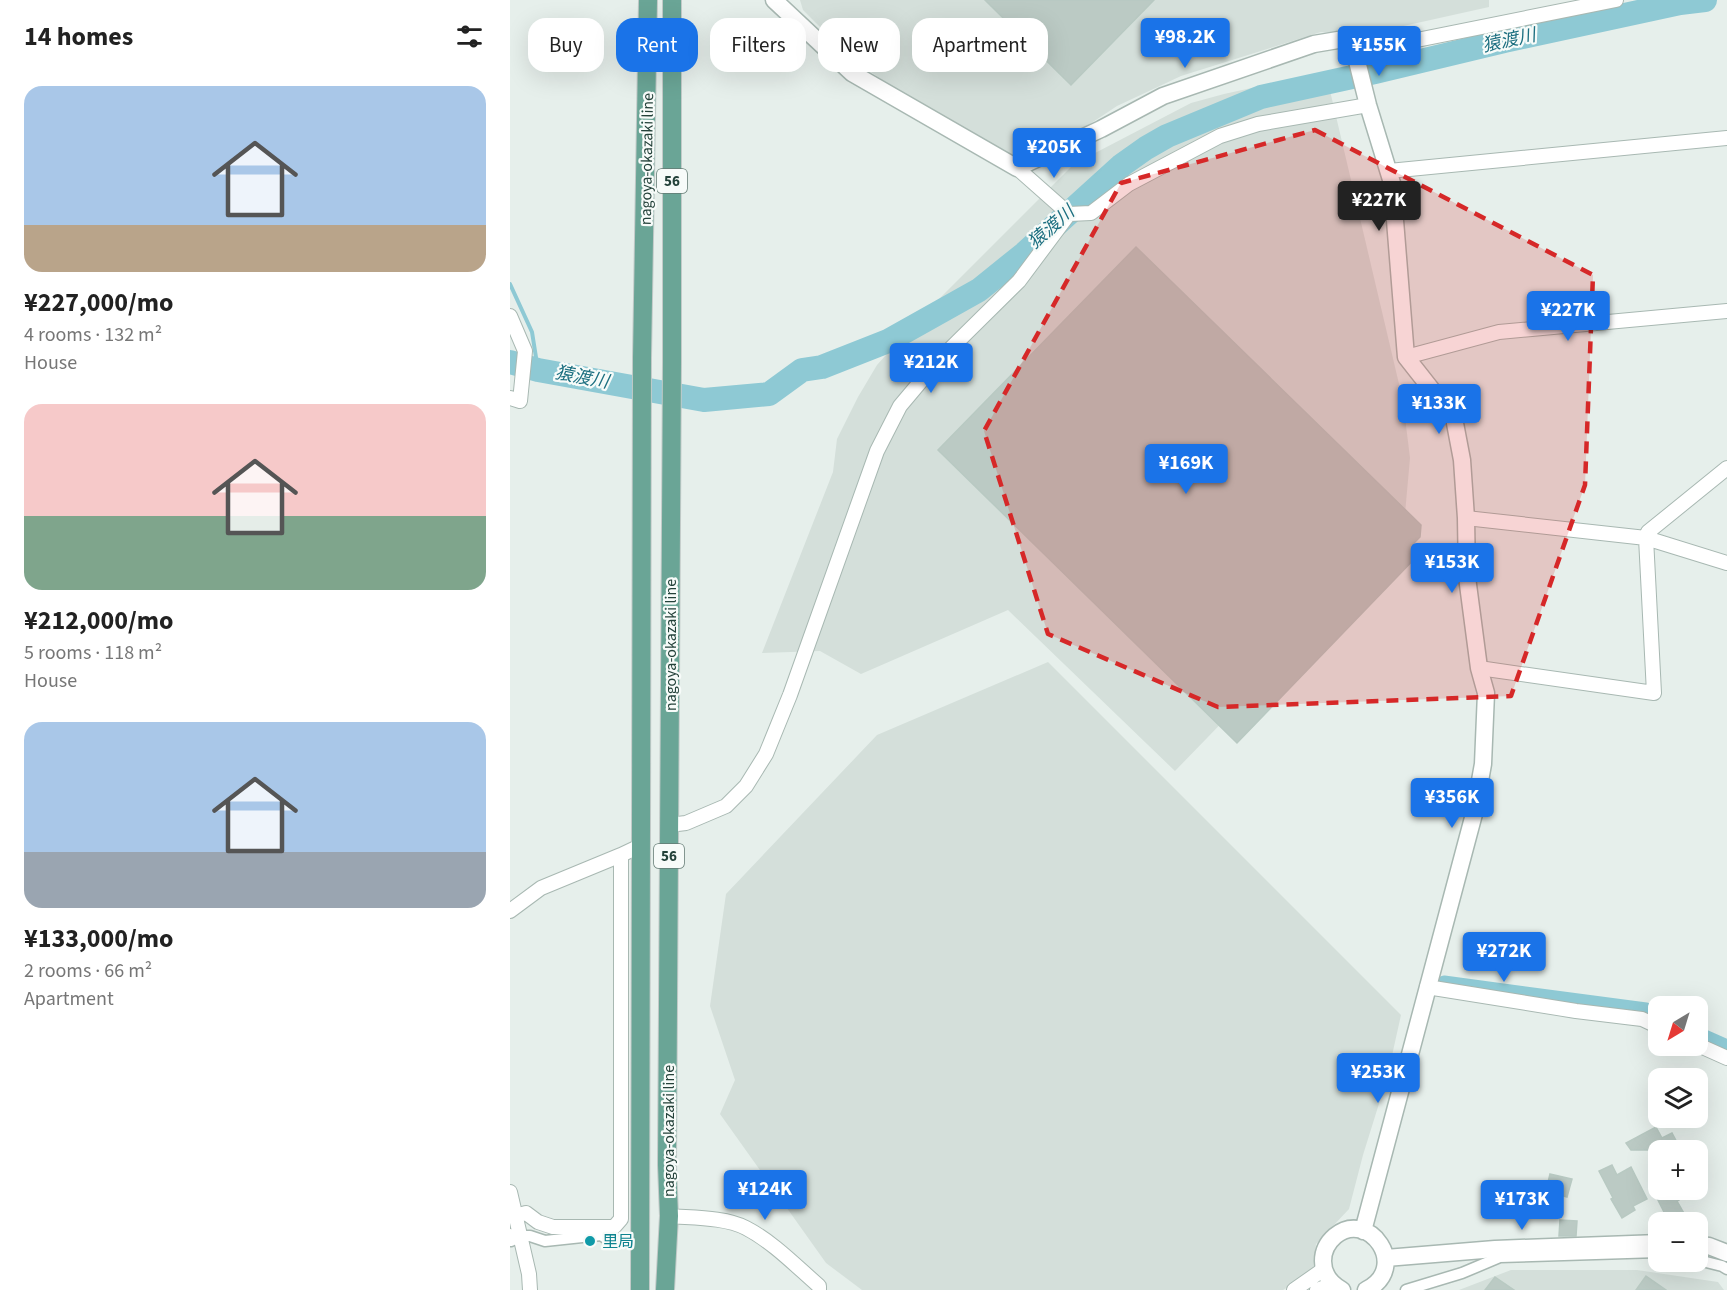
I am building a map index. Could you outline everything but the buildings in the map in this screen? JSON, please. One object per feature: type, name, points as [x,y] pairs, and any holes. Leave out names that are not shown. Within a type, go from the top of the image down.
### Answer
[{"type":"main road","name":"nagoya-okazaki line","points":[[640,1290],[642,358],[648,0]]},
{"type":"main road","name":"nagoya-okazaki line","points":[[665,1290],[669,1216],[667,1165],[672,422],[672,0]]},
{"type":"street","points":[[774,0],[852,74],[1017,168],[1070,214],[1091,213],[1129,184],[1220,136],[1258,124],[1368,105]]},
{"type":"street","points":[[1359,52],[1616,0]]},
{"type":"street","points":[[1017,168],[1101,129],[1163,96],[1212,78],[1314,44],[1344,39],[1359,52],[1368,105],[1392,183],[1406,357],[1454,418],[1462,460],[1467,578],[1479,668],[1486,693],[1483,764],[1474,814],[1363,1230]]},
{"type":"street","points":[[1389,171],[1727,138]]},
{"type":"street","points":[[669,825],[686,823],[726,806],[746,786],[765,754],[790,695],[877,450],[900,406],[937,362],[1019,281],[1070,214]]},
{"type":"street","points":[[1406,357],[1499,332],[1727,311]]},
{"type":"street","points":[[510,316],[525,351],[516,396]]},
{"type":"street","points":[[1479,668],[1654,693],[1646,538],[1648,532],[1727,468]]},
{"type":"street","points":[[1466,518],[1646,538],[1727,563]]},
{"type":"street","points":[[510,911],[541,888],[640,846]]},
{"type":"street","points":[[515,1216],[526,1213],[538,1222],[554,1227],[614,1227],[621,1219],[621,855]]},
{"type":"street","points":[[1427,987],[1576,1011],[1642,1019],[1648,1022]]},
{"type":"street","points":[[1708,1049],[1727,1058]]},
{"type":"street","points":[[510,1192],[515,1216],[515,1235],[529,1274],[530,1290]]},
{"type":"street","points":[[669,1216],[717,1220],[745,1227],[770,1244],[819,1286],[819,1290]]},
{"type":"street","points":[[1294,1290],[1329,1283],[1324,1252],[1332,1238],[1346,1230],[1363,1230],[1379,1241],[1386,1258],[1386,1266],[1380,1280],[1366,1290]]},
{"type":"street","points":[[515,1235],[530,1236],[545,1241],[601,1235],[610,1241],[626,1242]]},
{"type":"street","points":[[1386,1258],[1495,1249],[1648,1243]]},
{"type":"street","points":[[1708,1246],[1727,1253]]},
{"type":"street","points":[[1406,1290],[1462,1273],[1500,1257],[1648,1252]]},
{"type":"street","points":[[1708,1262],[1727,1269]]},
{"type":"highlighted area","points":[[1315,130],[1593,275],[1585,485],[1511,696],[1218,707],[1048,634],[984,431],[1121,183]]},
{"type":"shaded area","points":[[800,0],[1489,0],[1489,7],[1363,35],[1321,32],[1181,76],[1117,106],[1025,167],[1013,170],[871,72],[900,72],[900,18],[818,18],[818,25],[803,10]]},
{"type":"shaded area","points":[[1320,73],[1327,78],[1403,401],[1410,458],[1403,536],[1175,771],[1008,610],[861,674],[820,651],[762,653],[833,472],[837,439],[877,365],[910,328],[1074,164],[1191,103]]},
{"type":"shaded area","points":[[1048,662],[1401,1015],[1387,1078],[1349,1209],[1316,1244],[1313,1270],[1283,1290],[862,1290],[826,1263],[720,1114],[735,1080],[710,1006],[726,894],[877,735]]},
{"type":"shaded area","points":[[1511,1270],[1637,1270],[1718,1282],[1724,1290],[1459,1290]]},
{"type":"waterway","name":"猿渡川","points":[[510,362],[538,370],[704,400],[769,394],[802,370],[822,367],[888,341],[979,290],[1025,253],[1122,165],[1167,136],[1261,97],[1504,41],[1680,3],[1705,0]]},
{"type":"waterway","points":[[510,284],[532,332],[538,370]]},
{"type":"waterway","points":[[1444,983],[1648,1011]]},
{"type":"waterway","points":[[1708,1038],[1727,1047]]},
{"type":"place","name":"里局","points":[[590,1241]]}]
